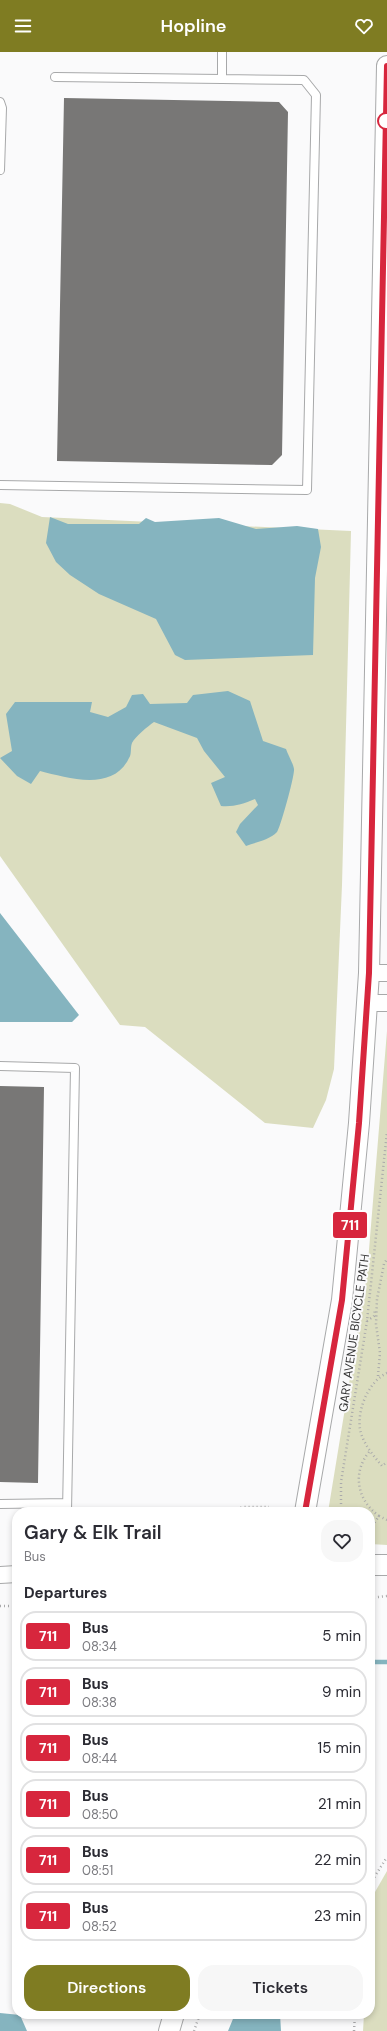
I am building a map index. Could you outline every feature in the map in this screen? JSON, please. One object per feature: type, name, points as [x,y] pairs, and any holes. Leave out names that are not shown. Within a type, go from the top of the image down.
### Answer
[{"type":"street","points":[[306,1507],[342,1300],[359,1123],[367,1003],[378,973],[387,66]]},
{"type":"street","points":[[367,1003],[387,1003]]},
{"type":"street","points":[[375,1565],[387,1565]]},
{"type":"street","points":[[0,1575],[12,1574]]},
{"type":"street","points":[[169,2031],[173,2019]]},
{"type":"lane","points":[[222,52],[222,79]]},
{"type":"lane","points":[[0,485],[307,490],[316,95],[304,80],[55,77]]},
{"type":"lane","points":[[0,102],[2,108],[0,170]]},
{"type":"lane","points":[[0,1066],[75,1068],[67,1507]]},
{"type":"lane","points":[[0,1504],[67,1503]]},
{"type":"path","name":"GARY AVENUE BICYCLE PATH","points":[[341,1507],[341,1482],[367,1321],[387,1132]]},
{"type":"path","points":[[367,1321],[374,1316],[384,1264],[387,1259]]},
{"type":"path","points":[[377,1304],[376,1324],[380,1353],[378,1376],[369,1388],[361,1412],[360,1428],[369,1452],[382,1466],[387,1462]]},
{"type":"path","points":[[378,1376],[387,1373]]},
{"type":"path","points":[[368,1507],[366,1505],[360,1490],[359,1474],[361,1466],[369,1452]]},
{"type":"path","points":[[241,1507],[269,1507]]},
{"type":"path","points":[[375,1513],[387,1520]]},
{"type":"path","points":[[375,1522],[379,1516]]},
{"type":"path","points":[[375,1597],[387,1596]]},
{"type":"path","points":[[0,1606],[12,1606]]},
{"type":"path","points":[[375,1876],[387,1857]]},
{"type":"path","points":[[194,2031],[198,2019]]},
{"type":"path","points":[[354,2031],[355,2019]]},
{"type":"green space","points":[[0,503],[10,504],[42,517],[351,531],[342,885],[334,1069],[326,1100],[313,1128],[265,1123],[145,1027],[120,1025],[0,856]]},
{"type":"green space","points":[[387,1031],[387,1545],[375,1544],[375,1507],[329,1507],[367,1274]]},
{"type":"green space","points":[[387,1871],[387,2031],[363,2031],[364,2019],[375,2019],[375,1892]]},
{"type":"water","points":[[50,517],[68,524],[139,524],[146,518],[155,522],[219,518],[256,529],[297,526],[318,529],[321,547],[315,578],[313,655],[185,660],[175,655],[156,619],[99,594],[70,575],[56,562],[46,543]]},
{"type":"water","points":[[228,691],[250,701],[263,741],[286,749],[294,769],[287,802],[277,832],[267,839],[246,846],[236,832],[240,824],[258,805],[255,799],[238,805],[221,806],[211,783],[225,777],[204,751],[197,738],[154,722],[132,743],[130,756],[122,769],[101,779],[76,779],[40,771],[31,784],[17,776],[0,758],[12,751],[6,714],[15,702],[92,702],[90,712],[108,717],[126,707],[132,695],[143,694],[150,704],[187,703],[193,695]]},
{"type":"water","points":[[0,913],[79,1015],[72,1022],[0,1022]]},
{"type":"water","points":[[0,2013],[12,2014],[12,2019],[22,2019],[27,2031],[0,2031]]},
{"type":"water","points":[[233,2019],[280,2019],[281,2031],[228,2031]]},
{"type":"building","points":[[64,98],[279,102],[288,112],[282,455],[272,465],[57,461]]},
{"type":"building","points":[[0,1086],[44,1087],[38,1483],[0,1482]]},
{"type":"waterway","points":[[375,1662],[387,1662]]},
{"type":"bus line","name":"711","points":[[306,1507],[335,1348],[342,1300],[359,1123],[369,973],[387,66]]}]
